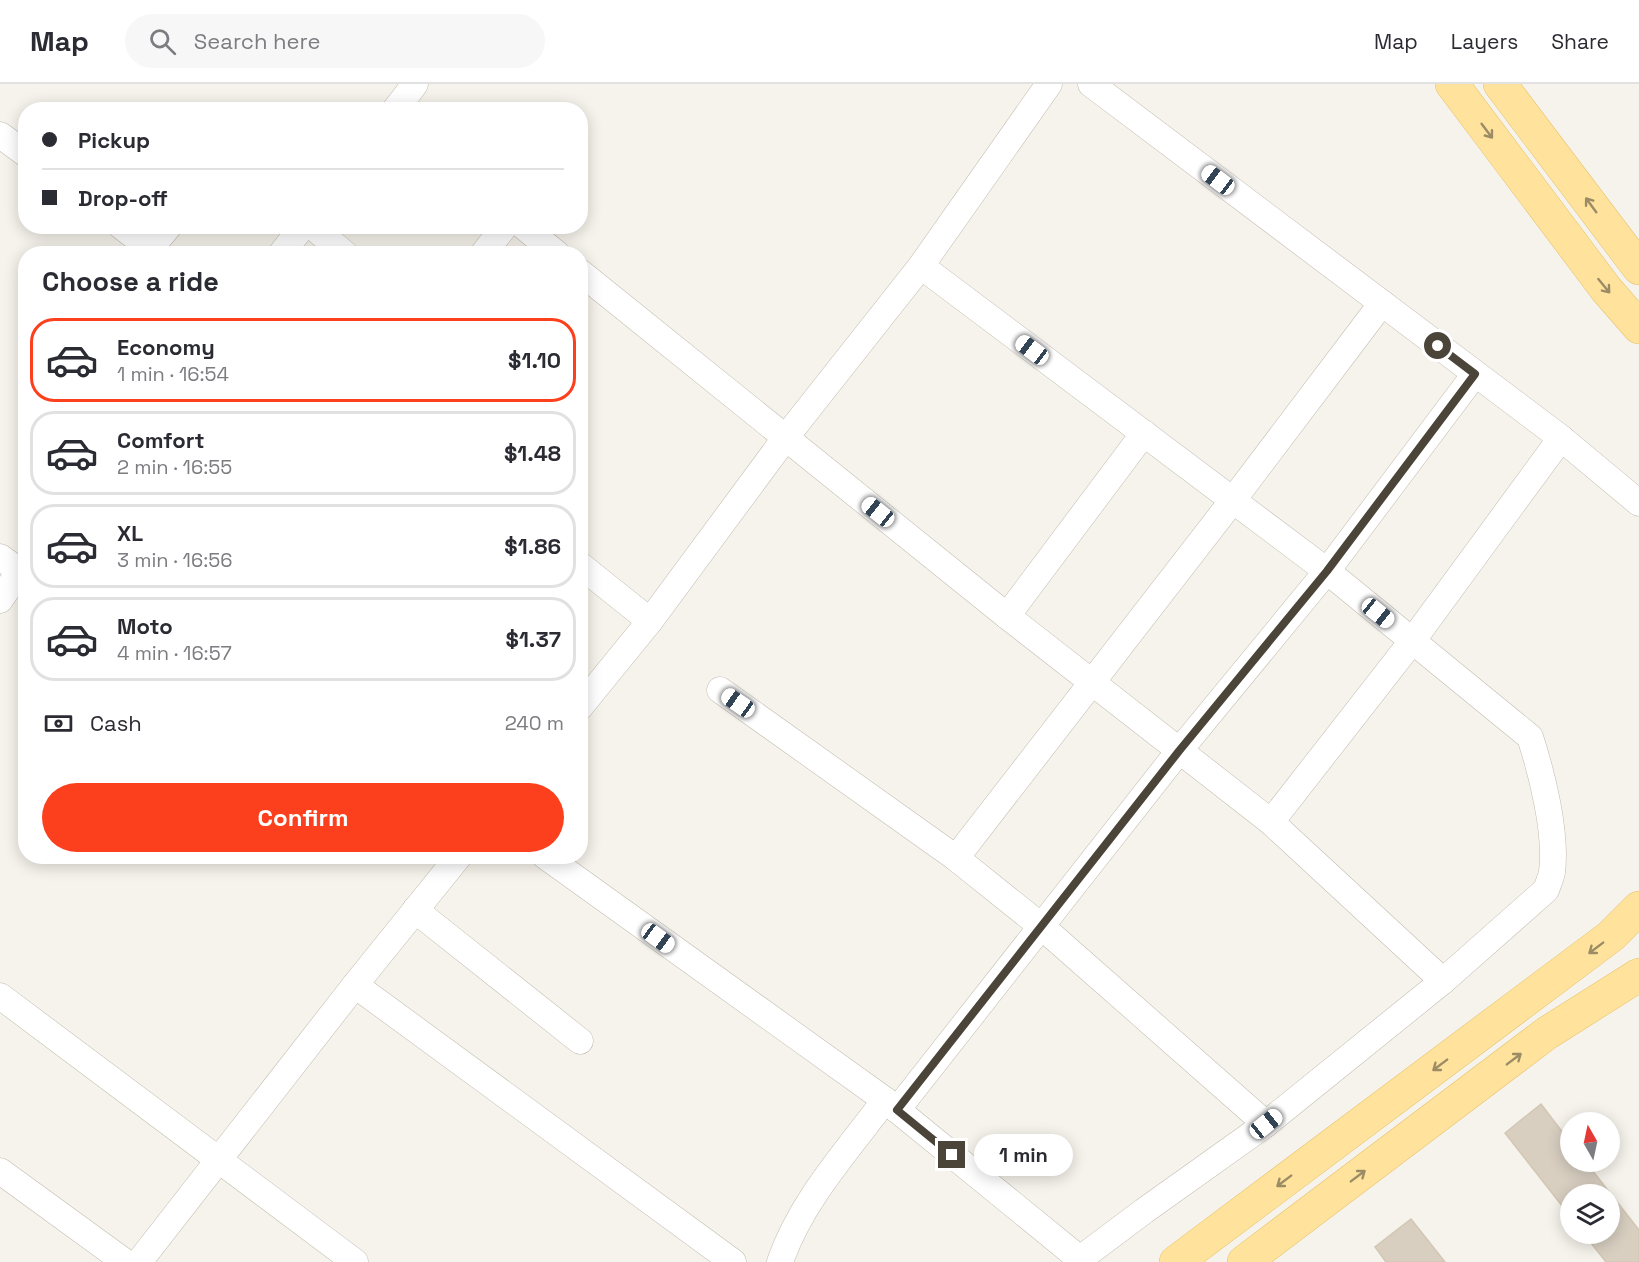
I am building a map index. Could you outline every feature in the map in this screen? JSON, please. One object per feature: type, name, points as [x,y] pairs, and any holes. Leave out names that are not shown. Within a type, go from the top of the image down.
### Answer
[{"type":"main road","points":[[1452,84],[1606,289],[1639,327]]},
{"type":"main road","points":[[1500,84],[1639,268]]},
{"type":"main road","points":[[1176,1262],[1611,936],[1639,908]]},
{"type":"main road","points":[[1244,1262],[1548,1033],[1639,975]]},
{"type":"street","points":[[401,102],[415,84]]},
{"type":"street","points":[[588,697],[650,621],[786,437],[921,266],[1049,84]]},
{"type":"street","points":[[1090,84],[1561,438],[1639,503]]},
{"type":"street","points":[[0,135],[18,148]]},
{"type":"street","points":[[131,234],[147,246],[154,244],[162,234]]},
{"type":"street","points":[[287,246],[297,234]]},
{"type":"street","points":[[321,234],[336,246]]},
{"type":"street","points":[[489,246],[499,234]]},
{"type":"street","points":[[533,234],[547,246]]},
{"type":"street","points":[[556,864],[891,1105],[1079,1261],[1144,1210],[1266,1124],[1443,981],[1546,890],[1552,873],[1551,841],[1540,768],[1530,737],[1327,571],[921,266]]},
{"type":"street","points":[[588,278],[1007,616],[1270,822],[1443,981]]},
{"type":"street","points":[[956,858],[1382,303]]},
{"type":"street","points":[[780,1262],[800,1217],[831,1171],[891,1105],[1041,926],[1179,751],[1327,571],[1475,374]]},
{"type":"street","points":[[1007,616],[1144,433]]},
{"type":"street","points":[[1270,822],[1413,640],[1561,438]]},
{"type":"street","points":[[0,600],[15,568]]},
{"type":"street","points":[[588,571],[650,621]]},
{"type":"street","points":[[720,690],[956,858],[1041,926],[1266,1124]]},
{"type":"street","points":[[139,1262],[452,864]]},
{"type":"street","points":[[415,910],[580,1041]]},
{"type":"street","points":[[355,985],[733,1262]]},
{"type":"street","points":[[0,996],[355,1262]]},
{"type":"street","points":[[0,1171],[125,1262]]},
{"type":"building","points":[[1541,1104],[1560,1129],[1560,1172],[1594,1172],[1603,1184],[1560,1184],[1560,1203],[1505,1133]]},
{"type":"building","points":[[1620,1206],[1639,1230],[1639,1262],[1606,1262],[1592,1244],[1620,1244]]},
{"type":"building","points":[[1411,1219],[1445,1262],[1386,1262],[1375,1247]]},
{"type":"route","points":[[952,1155],[897,1110],[1179,751],[1327,571],[1475,374],[1438,346]]}]
